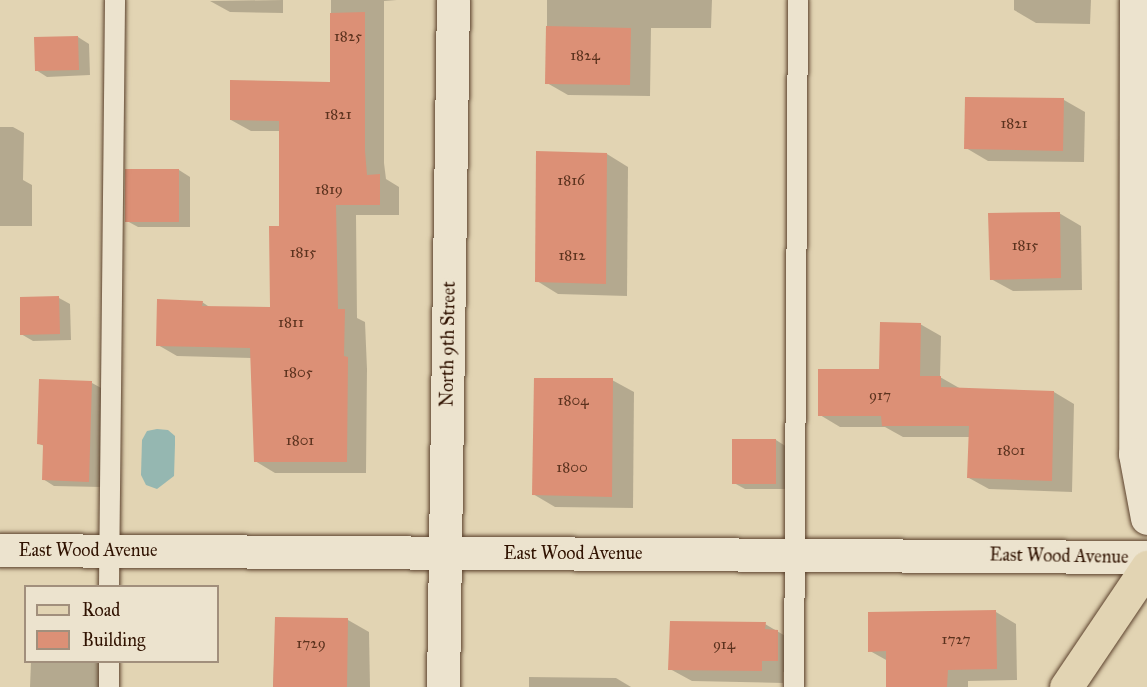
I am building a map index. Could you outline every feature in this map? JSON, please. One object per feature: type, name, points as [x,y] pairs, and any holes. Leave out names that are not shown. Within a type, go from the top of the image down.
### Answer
[{"type":"main road","points":[[1066,687],[1147,567]]},
{"type":"street","name":"North 9th Street","points":[[443,687],[443,552],[453,0]]},
{"type":"street","points":[[1137,0],[1142,109],[1135,454],[1147,518]]},
{"type":"street","name":"East Wood Avenue","points":[[0,550],[796,553],[1147,557]]},
{"type":"lane","points":[[109,585],[115,0]]},
{"type":"lane","points":[[794,687],[798,0]]},
{"type":"lane","points":[[109,663],[109,687]]},
{"type":"water","points":[[168,430],[175,436],[175,444],[174,476],[157,489],[146,485],[141,475],[142,440],[147,431]]},
{"type":"building","points":[[365,12],[365,151],[367,175],[380,174],[380,205],[336,205],[338,309],[345,309],[344,356],[348,357],[347,462],[254,462],[250,348],[156,346],[157,299],[203,301],[202,306],[270,307],[269,226],[279,226],[279,121],[230,120],[230,80],[330,82],[330,13]]},
{"type":"building","points":[[546,26],[631,28],[630,85],[545,84]]},
{"type":"building","points":[[78,36],[79,70],[35,71],[34,37]]},
{"type":"building","points":[[965,97],[1064,98],[1063,151],[964,149]]},
{"type":"building","points":[[536,151],[607,153],[606,284],[535,282]]},
{"type":"building","points":[[125,169],[179,169],[179,222],[125,222]]},
{"type":"building","points":[[1060,212],[1061,278],[990,280],[988,213]]},
{"type":"building","points":[[59,296],[60,334],[20,335],[20,297]]},
{"type":"building","points":[[880,322],[921,323],[920,376],[941,376],[941,387],[1054,391],[1052,481],[967,478],[969,426],[882,426],[881,416],[818,416],[818,369],[879,369]]},
{"type":"building","points":[[534,378],[613,378],[612,497],[532,495]]},
{"type":"building","points":[[39,379],[92,381],[89,482],[42,480],[43,445],[37,444]]},
{"type":"building","points":[[732,439],[776,439],[776,484],[732,484]]},
{"type":"building","points":[[996,610],[997,669],[948,670],[947,687],[886,687],[886,651],[868,652],[868,612]]},
{"type":"building","points":[[275,617],[348,618],[347,687],[273,687]]},
{"type":"building","points":[[670,621],[766,622],[765,629],[778,630],[778,661],[762,661],[762,671],[668,670]]}]
